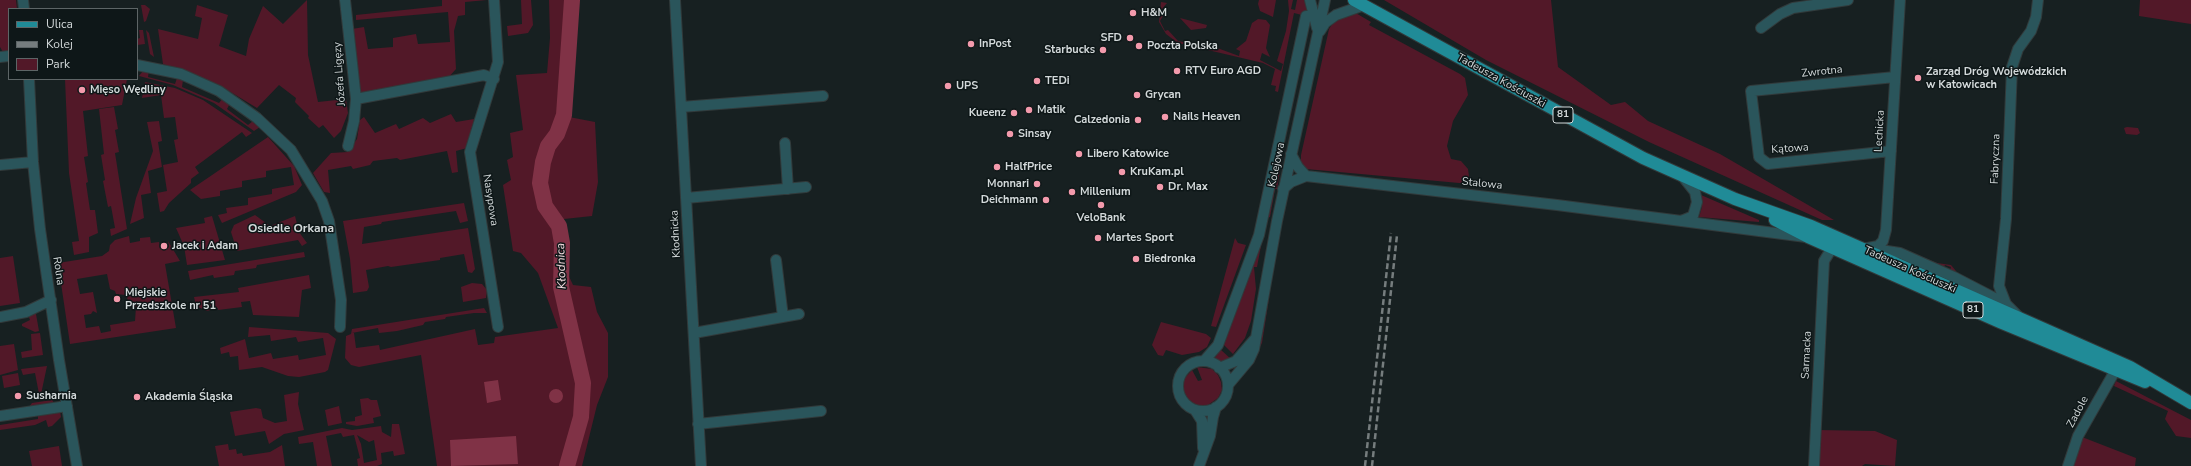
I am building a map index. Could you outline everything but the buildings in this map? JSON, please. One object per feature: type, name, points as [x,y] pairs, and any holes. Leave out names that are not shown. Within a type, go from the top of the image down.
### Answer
[{"type":"main road","name":"Tadeusza Kościuszki","points":[[1360,2],[1587,128],[1683,177],[1735,200],[1832,248],[2115,371],[2168,390]]},
{"type":"main road","name":"Tadeusza Kościuszki","points":[[1735,200],[1811,226],[1869,249],[2130,367],[2191,403]]},
{"type":"street","name":"Józefa Ligęzy","points":[[346,0],[356,99],[354,121],[348,146]]},
{"type":"street","name":"Nasypowa","points":[[494,0],[498,62],[494,79],[470,152],[498,327]]},
{"type":"street","name":"Kłodnicka","points":[[675,0],[701,466]]},
{"type":"street","points":[[1310,0],[1318,34]]},
{"type":"street","name":"Kolejowa","points":[[1228,385],[1249,360],[1256,337],[1283,189],[1325,0]]},
{"type":"street","points":[[1761,28],[1780,14],[1793,8],[1848,0]]},
{"type":"street","name":"Lechicka","points":[[1869,249],[1883,241],[1886,230],[1900,0]]},
{"type":"street","name":"Fabryczna","points":[[2019,318],[2006,304],[1999,286],[2006,219],[2012,67],[2018,49],[2031,31],[2036,17],[2038,0]]},
{"type":"street","points":[[1318,34],[1325,23],[1336,15],[1360,2]]},
{"type":"street","points":[[1204,361],[1219,368],[1225,375],[1228,385],[1224,399],[1216,407],[1207,411],[1195,410],[1187,406],[1181,399],[1178,389],[1178,381],[1181,374],[1188,366],[1204,361],[1218,345],[1259,235],[1306,16]]},
{"type":"street","points":[[138,65],[181,74],[219,91],[268,126],[290,150],[322,200],[329,220],[341,300],[340,327]]},
{"type":"street","points":[[356,99],[426,88],[484,75],[494,79]]},
{"type":"street","name":"Zwrotna","points":[[1751,91],[1895,77]]},
{"type":"street","name":"Rolna","points":[[29,80],[33,162],[40,229],[66,406],[77,466]]},
{"type":"street","name":"Kątowa","points":[[1751,91],[1759,157],[1768,164],[1891,151]]},
{"type":"street","points":[[681,107],[823,96]]},
{"type":"street","points":[[785,143],[788,189]]},
{"type":"street","points":[[1283,189],[1291,182],[1306,176],[1298,167],[1291,154]]},
{"type":"street","points":[[0,165],[33,162]]},
{"type":"street","name":"Stalowa","points":[[1306,176],[1557,205],[1808,237]]},
{"type":"street","points":[[1681,222],[1691,218],[1697,205],[1695,192],[1683,177]]},
{"type":"street","points":[[686,198],[806,187]]},
{"type":"street","points":[[1886,230],[1894,251]]},
{"type":"street","name":"Sarmacka","points":[[1814,466],[1824,261],[1832,248]]},
{"type":"street","points":[[1869,249],[1894,251],[1954,277],[2006,304]]},
{"type":"street","points":[[776,260],[782,317]]},
{"type":"street","points":[[1984,292],[1999,286]]},
{"type":"street","points":[[0,317],[26,312],[51,300]]},
{"type":"street","points":[[694,333],[799,314]]},
{"type":"street","name":"Kolejowa","points":[[1219,368],[1236,361],[1256,337]]},
{"type":"street","name":"Zadole","points":[[2068,466],[2078,436],[2115,371]]},
{"type":"street","points":[[0,416],[66,406]]},
{"type":"street","points":[[1199,466],[1210,436],[1216,407]]},
{"type":"street","points":[[1195,410],[1202,421],[1203,454]]},
{"type":"street","points":[[698,424],[820,412]]},
{"type":"green space","points":[[0,0],[16,0],[17,8],[8,8],[8,52],[3,52],[0,47]]},
{"type":"green space","points":[[307,0],[308,55],[318,102],[346,99],[348,113],[341,131],[334,138],[323,125],[319,128],[308,118],[309,116],[295,102],[296,98],[279,85],[257,108],[219,85],[163,64],[158,29],[198,39],[202,18],[195,16],[197,5],[228,15],[219,46],[246,56],[249,39],[263,6],[283,24]]},
{"type":"green space","points":[[442,0],[487,0],[465,2],[465,15],[458,16],[454,31],[456,69],[447,79],[361,95],[352,29],[364,27],[368,49],[393,47],[393,38],[416,34],[418,44],[450,42],[448,12],[356,20],[356,15],[442,6]]},
{"type":"green space","points":[[521,0],[531,0],[533,25],[528,33],[508,36],[507,26],[522,24]]},
{"type":"green space","points":[[549,0],[578,0],[573,26],[569,117],[595,122],[598,182],[592,216],[564,219],[566,270],[573,285],[591,287],[597,312],[608,333],[608,377],[597,405],[582,466],[437,466],[421,355],[359,367],[351,365],[345,358],[346,336],[351,334],[352,329],[484,308],[487,313],[474,313],[446,317],[445,319],[425,322],[423,325],[397,331],[379,333],[378,328],[352,333],[354,333],[356,348],[379,345],[380,350],[475,329],[478,345],[494,343],[495,337],[558,328],[538,273],[521,253],[513,251],[503,185],[511,180],[507,160],[513,157],[510,133],[523,130],[516,75],[547,73],[550,38]]},
{"type":"green space","points":[[1259,0],[1276,0],[1273,17],[1260,11],[1258,4]]},
{"type":"green space","points":[[1288,0],[1293,0],[1291,9],[1295,10],[1297,0],[1305,0],[1310,17],[1294,13],[1278,92],[1275,91],[1276,86],[1271,85],[1275,69],[1263,63],[1178,43],[1166,34],[1159,22],[1161,2],[1167,3],[1162,9],[1163,16],[1160,21],[1165,31],[1168,30],[1178,41],[1220,49],[1239,56],[1240,51],[1236,49],[1246,41],[1252,23],[1258,19],[1266,20],[1270,25],[1266,48],[1270,57],[1262,53],[1260,60],[1281,71],[1283,64],[1277,61],[1286,31],[1289,11]]},
{"type":"green space","points":[[1384,0],[1551,0],[1558,67],[1611,105],[1625,102],[1648,121],[1720,154],[1834,220],[1822,220],[1649,142],[1486,60]]},
{"type":"green space","points":[[2140,0],[2191,0],[2191,24],[2139,16]]},
{"type":"green space","points":[[141,5],[145,5],[150,9],[146,21],[144,22]]},
{"type":"green space","points":[[1354,12],[1371,22],[1369,25],[1465,78],[1468,95],[1453,121],[1447,146],[1451,159],[1461,161],[1468,169],[1470,184],[1306,169],[1301,163],[1301,155],[1329,29],[1335,20]]},
{"type":"green space","points":[[1180,18],[1207,25],[1206,28],[1191,30]]},
{"type":"green space","points":[[139,30],[143,30],[145,44],[138,45],[138,39],[140,38]]},
{"type":"green space","points":[[146,30],[149,33],[154,57],[150,54]]},
{"type":"green space","points":[[149,70],[148,77],[175,84],[177,78],[183,80],[182,87],[219,103],[223,98],[230,103],[227,109],[248,125],[253,121],[260,127],[254,131],[214,103],[173,85],[139,76],[143,71]]},
{"type":"green space","points":[[65,80],[127,80],[122,105],[83,111],[88,156],[84,157],[88,182],[86,183],[90,210],[95,210],[98,233],[89,237],[89,252],[74,255],[72,242],[79,241],[69,173]]},
{"type":"green space","points":[[145,82],[175,88],[203,100],[252,133],[246,137],[242,132],[195,167],[199,173],[191,179],[191,183],[169,203],[164,211],[160,212],[157,193],[167,191],[163,165],[178,162],[174,140],[178,139],[175,117],[164,118],[161,95],[142,98]]},
{"type":"green space","points":[[114,107],[118,129],[115,130],[119,152],[115,153],[127,229],[111,236],[110,229],[115,228],[111,206],[108,207],[103,181],[105,180],[101,155],[104,154],[99,109]]},
{"type":"green space","points":[[451,114],[456,122],[474,119],[467,148],[456,151],[458,172],[452,173],[447,151],[400,160],[397,158],[373,161],[370,165],[353,169],[351,166],[328,170],[330,193],[324,192],[313,173],[331,153],[348,152],[357,139],[360,120],[364,117],[375,133],[396,124],[399,129],[423,118],[430,123]]},
{"type":"green space","points":[[159,121],[162,141],[158,142],[162,167],[148,171],[151,193],[141,195],[144,218],[130,224],[136,198],[153,151],[147,122]]},
{"type":"green space","points":[[2124,128],[2138,128],[2140,133],[2137,135],[2126,134]]},
{"type":"green space","points":[[268,137],[294,166],[302,185],[296,192],[222,223],[218,215],[227,213],[226,208],[248,205],[248,198],[272,194],[272,189],[294,185],[291,167],[266,171],[266,177],[242,181],[242,187],[220,191],[220,196],[201,199],[190,190]]},
{"type":"green space","points":[[1285,139],[1277,189],[1275,189],[1270,217],[1267,218]]},
{"type":"green space","points":[[1701,195],[1759,220],[1759,222],[1699,217],[1702,207]]},
{"type":"green space","points":[[464,203],[468,221],[460,223],[456,211],[382,222],[381,224],[364,227],[362,244],[468,228],[475,269],[472,273],[468,272],[464,254],[440,258],[440,260],[391,267],[388,266],[366,270],[369,287],[367,291],[353,293],[350,259],[343,221]]},
{"type":"green space","points":[[255,215],[270,226],[295,216],[299,232],[307,243],[302,246],[298,240],[237,251],[231,232],[234,225]]},
{"type":"green space","points":[[212,216],[225,260],[187,265],[184,246],[176,228],[205,223],[204,218]]},
{"type":"green space","points":[[1264,230],[1257,267],[1254,267],[1256,289],[1251,321],[1245,338],[1233,354],[1223,344]]},
{"type":"green space","name":"Miejskie Przedszkole nr 51","points":[[129,236],[130,243],[140,241],[140,238],[150,237],[151,243],[159,242],[160,249],[169,247],[168,241],[180,261],[165,264],[176,328],[70,344],[58,263],[102,256],[109,251],[110,245],[115,240]],"holes":[[[107,274],[110,289],[115,291],[116,294],[126,295],[130,306],[136,307],[135,321],[110,325],[111,331],[101,333],[99,326],[86,328],[84,315],[91,314],[93,311],[97,313],[93,292],[80,294],[77,279]]]},
{"type":"green space","points":[[1235,238],[1238,243],[1246,245],[1216,327],[1211,326]]},
{"type":"green space","points":[[304,252],[305,257],[257,265],[256,268],[235,271],[234,275],[214,278],[213,275],[190,280],[188,271]]},
{"type":"green space","points":[[1918,255],[1937,263],[1951,265],[1956,271],[1950,270],[1951,267],[1945,265],[1944,267]]},
{"type":"green space","points":[[13,256],[20,303],[0,306],[0,258]]},
{"type":"green space","points":[[309,275],[311,288],[302,290],[299,317],[253,315],[250,301],[241,302],[242,307],[218,310],[218,308],[207,311],[196,306],[194,297],[239,292],[238,288]]},
{"type":"green space","points":[[472,283],[482,284],[487,290],[486,298],[463,302],[461,287]]},
{"type":"green space","points":[[1270,292],[1262,343],[1253,361],[1261,340]]},
{"type":"green space","points":[[33,312],[36,314],[39,331],[35,332],[22,326],[22,324],[30,320],[28,314]]},
{"type":"green space","points":[[1161,322],[1206,334],[1211,338],[1207,347],[1199,352],[1182,355],[1166,350],[1163,356],[1158,355],[1152,345]]},
{"type":"green space","points":[[249,327],[328,333],[336,339],[328,370],[325,372],[299,377],[288,376],[262,367],[239,370],[238,356],[230,357],[229,352],[221,354],[220,348],[245,339],[249,358],[271,353],[273,359],[298,355],[299,360],[326,355],[323,338],[298,342],[296,337],[271,341],[270,335],[248,337]]},
{"type":"green space","points":[[40,333],[43,355],[22,358],[21,352],[32,350],[31,334]]},
{"type":"green space","points":[[14,344],[18,370],[0,375],[0,346]]},
{"type":"green space","points":[[1220,349],[1232,360],[1220,362],[1214,360]]},
{"type":"green space","points":[[47,366],[40,399],[35,373],[23,375],[21,369]]},
{"type":"green space","points":[[1197,367],[1212,369],[1218,375],[1221,382],[1222,390],[1218,398],[1208,405],[1200,406],[1193,403],[1187,398],[1183,391],[1184,379],[1192,370],[1198,381],[1202,380]]},
{"type":"green space","points":[[18,373],[20,385],[4,388],[2,376]]},
{"type":"green space","points":[[2116,381],[2191,420],[2191,438],[2176,436],[2165,419],[2168,411],[2114,386]]},
{"type":"green space","points":[[299,392],[298,404],[304,430],[284,434],[269,444],[265,431],[235,436],[230,412],[256,408],[261,409],[263,418],[275,423],[287,421],[284,395]]},
{"type":"green space","points":[[368,398],[371,400],[377,400],[381,416],[373,418],[374,423],[357,426],[346,424],[346,422],[355,421],[355,417],[362,415],[360,399]]},
{"type":"green space","points":[[52,400],[56,405],[41,408],[40,405],[29,407],[32,403]]},
{"type":"green space","points":[[339,406],[342,423],[328,426],[325,410]]},
{"type":"green space","points":[[60,411],[61,417],[52,426],[48,427],[46,420],[35,425],[0,430],[0,425],[38,419],[38,414]]},
{"type":"green space","points":[[392,424],[399,424],[405,454],[394,456],[393,451],[381,453],[382,464],[377,466],[358,466],[357,459],[360,458],[354,435],[343,437],[341,433],[326,436],[332,466],[317,466],[313,442],[299,444],[298,437],[342,428],[352,430],[381,426],[382,432],[391,437]],"holes":[[[357,435],[369,442],[374,440],[377,460],[364,463],[361,444]]]},
{"type":"green space","points":[[1817,430],[1875,431],[1897,440],[1895,466],[1865,464],[1862,466],[1814,466]]},
{"type":"green space","points":[[2082,437],[2136,458],[2135,466],[2073,466]]},
{"type":"green space","points":[[228,444],[229,450],[236,449],[237,454],[242,453],[243,456],[270,452],[282,445],[285,466],[219,466],[215,446]]},
{"type":"green space","points":[[59,446],[62,466],[32,466],[29,451]]},
{"type":"shaded area","points":[[498,380],[501,400],[487,403],[484,382]]},
{"type":"shaded area","points":[[556,389],[561,391],[563,396],[561,401],[556,403],[551,401],[549,396],[551,391]]},
{"type":"shaded area","points":[[516,436],[518,464],[451,466],[450,440]]},
{"type":"waterway","name":"Kłodnica","points":[[567,466],[581,417],[583,383],[561,287],[562,243],[559,226],[545,206],[540,183],[543,162],[548,146],[557,134],[564,115],[572,0]]},
{"type":"railway","points":[[1365,466],[1391,233]]},
{"type":"railway","points":[[1372,466],[1397,235]]},
{"type":"place","name":"H&M","points":[[1133,13]]},
{"type":"place","name":"SFD","points":[[1130,38]]},
{"type":"place","name":"InPost","points":[[971,44]]},
{"type":"place","name":"Poczta Polska","points":[[1139,46]]},
{"type":"place","name":"Starbucks","points":[[1103,50]]},
{"type":"place","name":"RTV Euro AGD","points":[[1177,71]]},
{"type":"place","name":"Zarząd Dróg Wojewódzkich w Katowicach","points":[[1918,78]]},
{"type":"place","name":"TEDi","points":[[1037,81]]},
{"type":"place","name":"UPS","points":[[948,86]]},
{"type":"place","name":"Mięso Wędliny","points":[[82,90]]},
{"type":"place","name":"Grycan","points":[[1137,95]]},
{"type":"place","name":"Matik","points":[[1029,110]]},
{"type":"place","name":"Kueenz","points":[[1014,113]]},
{"type":"place","name":"Nails Heaven","points":[[1165,117]]},
{"type":"place","name":"Calzedonia","points":[[1138,120]]},
{"type":"place","name":"Sinsay","points":[[1010,134]]},
{"type":"place","name":"Libero Katowice","points":[[1079,154]]},
{"type":"place","name":"HalfPrice","points":[[997,167]]},
{"type":"place","name":"KruKam.pl","points":[[1122,172]]},
{"type":"place","name":"Monnari","points":[[1037,184]]},
{"type":"place","name":"Dr. Max","points":[[1160,187]]},
{"type":"place","name":"Millenium","points":[[1072,192]]},
{"type":"place","name":"Deichmann","points":[[1046,200]]},
{"type":"place","name":"VeloBank","points":[[1101,205]]},
{"type":"place","name":"Martes Sport","points":[[1098,238]]},
{"type":"place","name":"Jacek i Adam","points":[[164,246]]},
{"type":"place","name":"Biedronka","points":[[1136,259]]},
{"type":"place","name":"Miejskie Przedszkole nr 51","points":[[117,299]]},
{"type":"place","name":"Susharnia","points":[[18,396]]},
{"type":"place","name":"Akademia Śląska","points":[[137,397]]},
{"type":"district","name":"Osiedle Orkana","points":[[291,229]]}]
